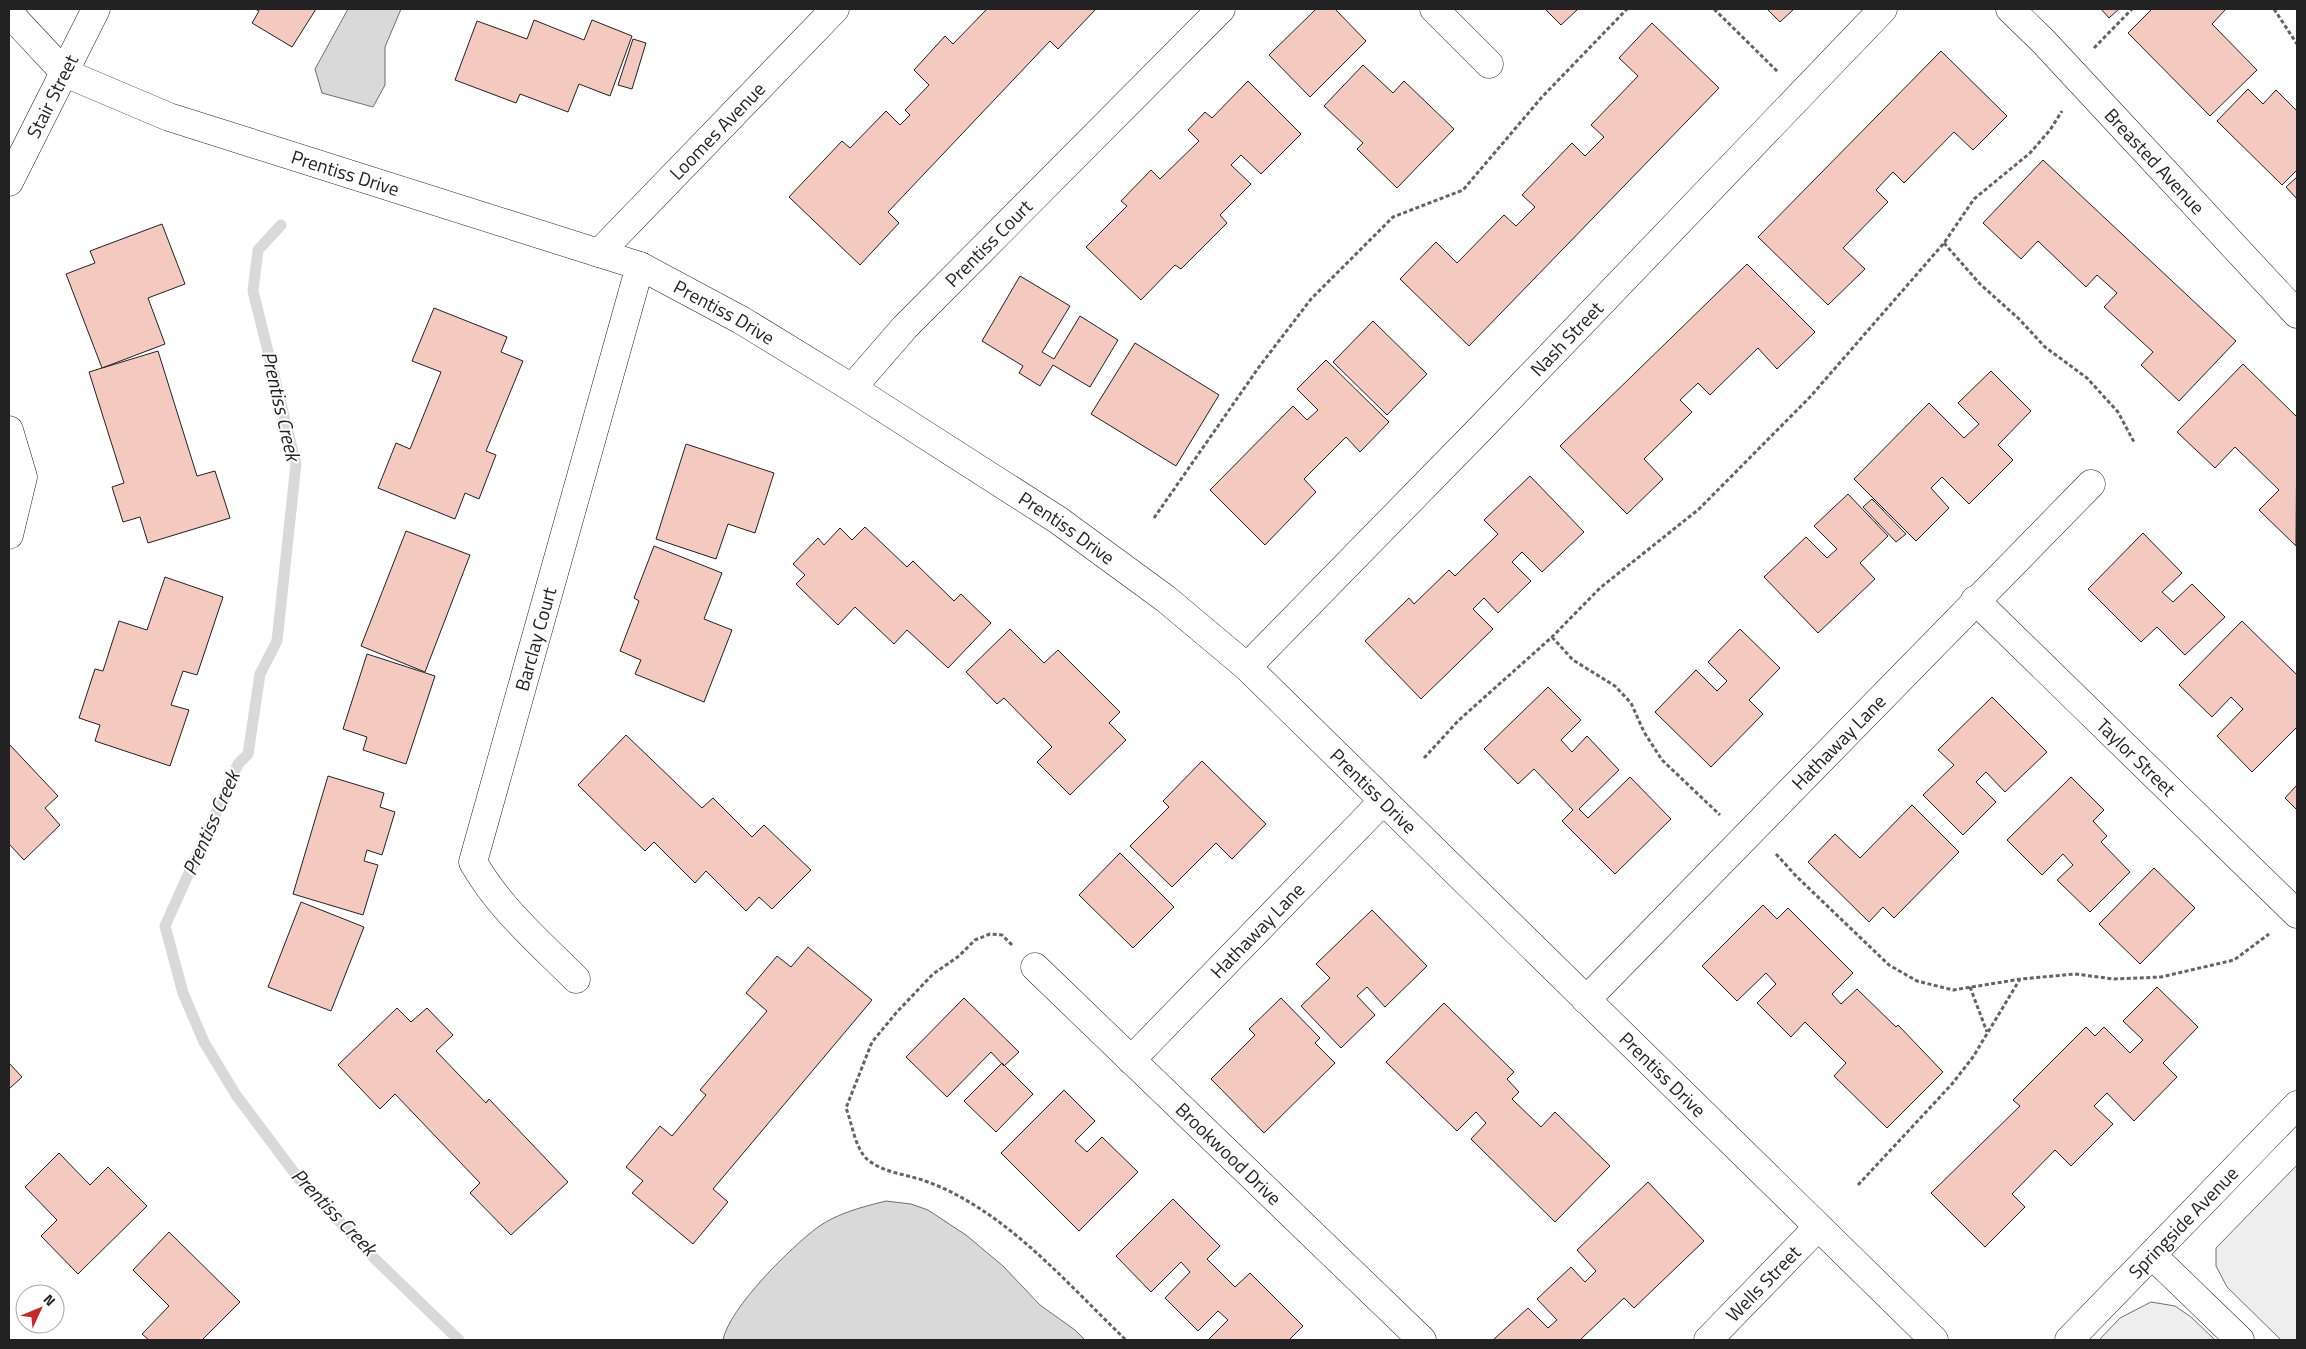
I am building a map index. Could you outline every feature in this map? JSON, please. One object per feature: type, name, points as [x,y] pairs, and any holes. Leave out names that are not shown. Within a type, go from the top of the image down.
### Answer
[{"type":"street","name":"Stair Street","points":[[9,182],[96,9]]},
{"type":"street","name":"Loomes Avenue","points":[[599,253],[835,9]]},
{"type":"street","name":"Prentiss Court","points":[[852,388],[905,327],[1221,9]]},
{"type":"street","points":[[1434,9],[1489,64]]},
{"type":"street","name":"Nash Street","points":[[1247,667],[1480,429],[1883,9]]},
{"type":"street","name":"Breasted Avenue","points":[[2010,9],[2077,77],[2297,314]]},
{"type":"street","name":"Prentiss Drive","points":[[9,13],[65,73],[169,117],[215,134],[640,266],[741,320],[852,388],[1058,520],[1166,600],[1247,667],[1934,1340]]},
{"type":"street","name":"Barclay Court","points":[[576,979],[500,902],[486,885],[473,862],[640,266]]},
{"type":"street","points":[[9,430],[23,477],[9,535]]},
{"type":"street","name":"Hathaway Lane","points":[[1586,1000],[1975,600],[2091,484]]},
{"type":"street","name":"Taylor Street","points":[[1975,600],[2294,911]]},
{"type":"street","name":"Hathaway Lane","points":[[1131,1060],[1383,801]]},
{"type":"street","name":"Brookwood Drive","points":[[1035,967],[1422,1340]]},
{"type":"street","name":"Springside Avenue","points":[[2069,1340],[2297,1105]]},
{"type":"street","name":"Wells Street","points":[[1708,1340],[1818,1227]]},
{"type":"street","points":[[2152,1255],[2240,1340]]},
{"type":"path","points":[[1154,518],[1259,367],[1311,299],[1393,217],[1463,190],[1542,97],[1627,9]]},
{"type":"path","points":[[1714,9],[1801,95]]},
{"type":"path","points":[[1424,758],[1459,720],[1552,637],[1600,588],[1699,509],[1816,390],[1944,243],[1974,199],[2030,153],[2050,130],[2062,111],[2077,77],[2092,50],[2132,9]]},
{"type":"path","points":[[2274,9],[2297,44]]},
{"type":"path","points":[[1944,243],[1980,284],[2018,318],[2045,347],[2087,378],[2118,412],[2134,442]]},
{"type":"path","points":[[1552,637],[1573,660],[1615,686],[1631,703],[1644,732],[1662,760],[1744,837],[1773,851],[1797,877],[1889,965],[1917,980],[1953,990],[2021,978],[2075,974],[2114,979],[2161,977],[2234,960],[2265,938],[2294,911]]},
{"type":"path","points":[[1035,967],[1002,935],[990,934],[976,940],[959,956],[933,974],[872,1042],[846,1108],[859,1147],[866,1158],[895,1172],[925,1181],[950,1192],[985,1212],[1016,1236],[1126,1340]]},
{"type":"path","points":[[1858,1185],[1952,1084],[2021,978]]},
{"type":"path","points":[[1970,987],[1987,1032]]},
{"type":"shaded area","points":[[348,9],[401,9],[385,47],[385,85],[373,107],[322,93],[315,69]]},
{"type":"shaded area","points":[[2297,1165],[2297,1340],[2281,1340],[2227,1287],[2216,1266],[2216,1248]]},
{"type":"shaded area","points":[[886,1201],[911,1204],[928,1210],[966,1235],[1003,1266],[1040,1305],[1075,1330],[1085,1340],[723,1340],[728,1327],[749,1295],[806,1236],[842,1214]]},
{"type":"shaded area","points":[[2151,1302],[2175,1306],[2191,1317],[2215,1340],[2099,1340],[2120,1318]]},
{"type":"building","points":[[255,9],[316,9],[292,47],[252,23],[259,11]]},
{"type":"building","points":[[987,9],[1096,9],[1058,49],[1050,41],[888,212],[899,223],[860,265],[789,197],[842,141],[850,148],[886,111],[900,125],[910,115],[905,110],[929,85],[914,70],[945,36],[953,44]]},
{"type":"building","points":[[1316,9],[1335,9],[1366,41],[1310,97],[1269,55]]},
{"type":"building","points":[[1545,9],[1578,9],[1561,25]]},
{"type":"building","points":[[1767,9],[1794,9],[1780,22]]},
{"type":"building","points":[[2101,9],[2119,9],[2109,18]]},
{"type":"building","points":[[2152,9],[2226,9],[2212,24],[2257,70],[2210,116],[2128,33]]},
{"type":"building","points":[[534,20],[584,40],[592,20],[632,36],[610,96],[579,84],[568,112],[520,94],[516,103],[455,80],[477,21],[527,39]]},
{"type":"building","points":[[1652,23],[1719,88],[1469,346],[1400,279],[1436,242],[1457,263],[1504,215],[1516,226],[1535,207],[1522,195],[1572,143],[1585,156],[1604,137],[1591,125],[1638,76],[1619,58]]},
{"type":"building","points":[[633,39],[646,43],[632,89],[618,85]]},
{"type":"building","points":[[1941,51],[2007,116],[1973,150],[1954,132],[1904,183],[1893,172],[1876,190],[1888,202],[1843,248],[1865,269],[1828,305],[1758,237]]},
{"type":"building","points":[[1363,65],[1393,93],[1404,81],[1454,129],[1397,188],[1357,149],[1363,143],[1324,106]]},
{"type":"building","points":[[1248,81],[1301,134],[1261,174],[1241,155],[1231,165],[1251,184],[1220,215],[1227,223],[1181,269],[1175,265],[1141,300],[1086,247],[1127,206],[1121,201],[1151,170],[1160,179],[1199,141],[1188,130],[1205,112],[1212,118]]},
{"type":"building","points":[[2248,89],[2263,104],[2276,90],[2297,111],[2297,170],[2282,185],[2217,121]]},
{"type":"building","points":[[2043,160],[2236,341],[2179,401],[2141,365],[2153,352],[2104,307],[2117,293],[2097,275],[2086,287],[2038,241],[2021,259],[1983,223]]},
{"type":"building","points":[[2297,177],[2297,199],[2286,187]]},
{"type":"building","points":[[162,224],[185,284],[148,298],[165,344],[102,368],[66,274],[95,263],[90,251]]},
{"type":"building","points":[[1747,264],[1815,332],[1777,369],[1758,348],[1710,395],[1698,383],[1680,400],[1692,412],[1644,459],[1663,479],[1627,514],[1560,446]]},
{"type":"building","points":[[1020,276],[1070,306],[1042,352],[1054,359],[1080,316],[1118,340],[1090,387],[1053,365],[1040,386],[1019,373],[1023,366],[982,341]]},
{"type":"building","points":[[434,308],[507,337],[501,352],[523,361],[486,451],[496,455],[479,499],[465,493],[455,519],[378,488],[396,443],[410,449],[441,372],[412,361]]},
{"type":"building","points":[[1373,321],[1427,374],[1387,415],[1333,362]]},
{"type":"building","points":[[1135,343],[1219,395],[1176,466],[1091,414]]},
{"type":"building","points":[[158,351],[197,476],[215,471],[230,518],[148,543],[140,517],[123,522],[112,487],[124,483],[89,372]]},
{"type":"building","points":[[1326,360],[1389,422],[1360,452],[1346,437],[1304,479],[1316,492],[1265,545],[1210,490],[1293,406],[1307,420],[1318,410],[1297,389]]},
{"type":"building","points":[[2243,364],[2297,417],[2296,546],[2259,510],[2279,490],[2235,447],[2215,468],[2177,432]]},
{"type":"building","points":[[1991,371],[2031,411],[1998,445],[2013,460],[1969,504],[1942,477],[1931,488],[1949,508],[1916,541],[1854,479],[1929,403],[1964,438],[1979,424],[1958,403]]},
{"type":"building","points":[[686,444],[774,473],[755,533],[728,524],[716,559],[656,539]]},
{"type":"building","points":[[1530,476],[1584,532],[1542,572],[1522,552],[1512,562],[1531,581],[1498,613],[1484,598],[1473,609],[1493,629],[1421,699],[1365,641],[1409,598],[1414,604],[1449,570],[1455,576],[1498,534],[1484,520]]},
{"type":"building","points":[[1848,494],[1888,536],[1860,563],[1875,579],[1818,633],[1764,577],[1806,537],[1827,558],[1837,549],[1814,526]]},
{"type":"building","points":[[1872,499],[1906,534],[1896,542],[1863,507]]},
{"type":"building","points":[[865,527],[907,567],[913,561],[954,601],[961,594],[991,623],[948,668],[907,630],[894,644],[855,607],[838,625],[796,584],[805,575],[793,564],[818,538],[824,545],[840,528],[852,540]]},
{"type":"building","points":[[406,531],[470,555],[425,672],[361,646]]},
{"type":"building","points":[[2143,533],[2182,573],[2162,592],[2173,602],[2192,584],[2225,617],[2185,655],[2157,627],[2141,642],[2088,589]]},
{"type":"building","points":[[654,546],[722,573],[704,619],[732,630],[704,702],[635,674],[641,660],[620,651],[639,601],[634,598]]},
{"type":"building","points":[[165,577],[223,597],[197,675],[183,671],[171,705],[189,710],[170,766],[95,741],[100,725],[79,718],[95,669],[103,671],[119,621],[147,630]]},
{"type":"building","points":[[2242,621],[2297,675],[2297,727],[2252,772],[2217,736],[2243,709],[2231,697],[2212,717],[2179,685]]},
{"type":"building","points":[[1010,629],[1044,663],[1058,650],[1120,712],[1109,723],[1126,740],[1070,795],[1037,762],[1052,747],[1004,698],[997,704],[966,672]]},
{"type":"building","points":[[1740,629],[1780,668],[1749,700],[1763,714],[1711,767],[1655,712],[1696,670],[1717,691],[1727,681],[1708,662]]},
{"type":"building","points":[[367,654],[435,676],[406,764],[363,750],[367,737],[343,729]]},
{"type":"building","points":[[1548,687],[1581,720],[1561,740],[1572,752],[1587,736],[1619,770],[1579,809],[1588,818],[1630,777],[1671,819],[1615,874],[1562,821],[1573,810],[1534,769],[1518,784],[1484,749]]},
{"type":"building","points":[[1992,697],[2047,752],[2005,792],[1986,772],[1976,782],[1996,802],[1963,835],[1923,795],[1954,765],[1938,750]]},
{"type":"building","points":[[626,735],[702,808],[713,798],[752,837],[764,825],[811,870],[772,909],[759,897],[746,911],[706,871],[695,883],[654,842],[645,851],[578,785]]},
{"type":"building","points":[[9,744],[58,796],[45,808],[60,825],[24,860],[9,844]]},
{"type":"building","points":[[1202,761],[1266,824],[1232,859],[1216,843],[1172,887],[1130,846],[1169,807],[1163,801]]},
{"type":"building","points":[[328,776],[384,793],[380,807],[395,812],[382,855],[367,850],[364,861],[378,865],[363,915],[293,894]]},
{"type":"building","points":[[2071,777],[2104,810],[2093,821],[2107,836],[2101,842],[2130,872],[2090,912],[2057,880],[2073,865],[2063,854],[2042,875],[2007,840]]},
{"type":"building","points":[[2297,785],[2297,810],[2285,798]]},
{"type":"building","points":[[1912,805],[1959,852],[1894,918],[1883,907],[1869,922],[1808,862],[1835,834],[1860,858]]},
{"type":"building","points":[[1120,853],[1174,907],[1133,948],[1079,895]]},
{"type":"building","points":[[2154,868],[2195,908],[2140,964],[2099,924]]},
{"type":"building","points":[[301,902],[364,927],[331,1011],[268,987]]},
{"type":"building","points":[[1763,905],[1777,919],[1788,908],[1853,973],[1832,994],[1841,1004],[1857,989],[1896,1027],[1898,1025],[1943,1072],[1887,1128],[1834,1076],[1846,1063],[1805,1022],[1791,1037],[1757,1003],[1776,984],[1766,973],[1737,1001],[1702,966]]},
{"type":"building","points":[[1372,910],[1427,966],[1385,1007],[1367,987],[1357,996],[1375,1015],[1341,1048],[1301,1006],[1330,978],[1316,964]]},
{"type":"building","points":[[808,947],[872,1000],[713,1189],[728,1202],[693,1244],[632,1193],[643,1181],[626,1167],[660,1126],[672,1136],[706,1095],[700,1090],[767,1011],[746,993],[777,956],[791,967]]},
{"type":"building","points":[[2157,987],[2198,1027],[2163,1063],[2177,1077],[2134,1121],[2107,1093],[2094,1106],[2113,1124],[2071,1166],[2055,1150],[2012,1194],[2025,1207],[1985,1247],[1931,1193],[2020,1106],[2013,1100],[2086,1027],[2095,1036],[2104,1027],[2130,1053],[2143,1040],[2123,1021]]},
{"type":"building","points":[[964,998],[1019,1052],[1004,1066],[991,1052],[947,1097],[906,1057]]},
{"type":"building","points":[[1281,998],[1320,1038],[1315,1043],[1335,1063],[1264,1133],[1211,1079],[1255,1035],[1249,1029]]},
{"type":"building","points":[[1444,1003],[1514,1072],[1507,1079],[1519,1092],[1512,1099],[1541,1127],[1555,1112],[1610,1166],[1555,1222],[1471,1139],[1486,1123],[1476,1112],[1457,1131],[1386,1062]]},
{"type":"building","points":[[397,1008],[411,1022],[427,1008],[453,1035],[436,1051],[486,1103],[489,1099],[568,1182],[511,1235],[470,1193],[480,1183],[395,1094],[380,1109],[338,1065]]},
{"type":"building","points":[[9,1063],[22,1077],[9,1089]]},
{"type":"building","points":[[1002,1063],[1033,1094],[996,1132],[964,1101]]},
{"type":"building","points":[[1064,1090],[1095,1121],[1075,1141],[1087,1152],[1102,1137],[1138,1172],[1079,1231],[1001,1153]]},
{"type":"building","points":[[59,1153],[90,1185],[108,1167],[147,1206],[78,1274],[41,1236],[57,1220],[25,1187]]},
{"type":"building","points":[[1648,1182],[1704,1241],[1634,1308],[1624,1298],[1580,1340],[1493,1340],[1528,1308],[1548,1328],[1557,1320],[1537,1299],[1571,1267],[1585,1282],[1596,1271],[1577,1250]]},
{"type":"building","points":[[1173,1199],[1220,1246],[1207,1259],[1235,1287],[1250,1273],[1303,1326],[1289,1340],[1208,1340],[1228,1320],[1218,1311],[1198,1331],[1165,1298],[1190,1272],[1181,1262],[1151,1292],[1116,1256]]},
{"type":"building","points":[[169,1232],[240,1302],[202,1340],[149,1340],[142,1334],[169,1306],[133,1270]]},
{"type":"waterway","name":"Prentiss Creek","points":[[281,225],[258,250],[253,291],[296,464],[277,641],[260,674],[248,754],[238,764],[165,926],[183,993],[204,1042],[236,1095],[299,1179],[376,1260],[459,1340]]}]
